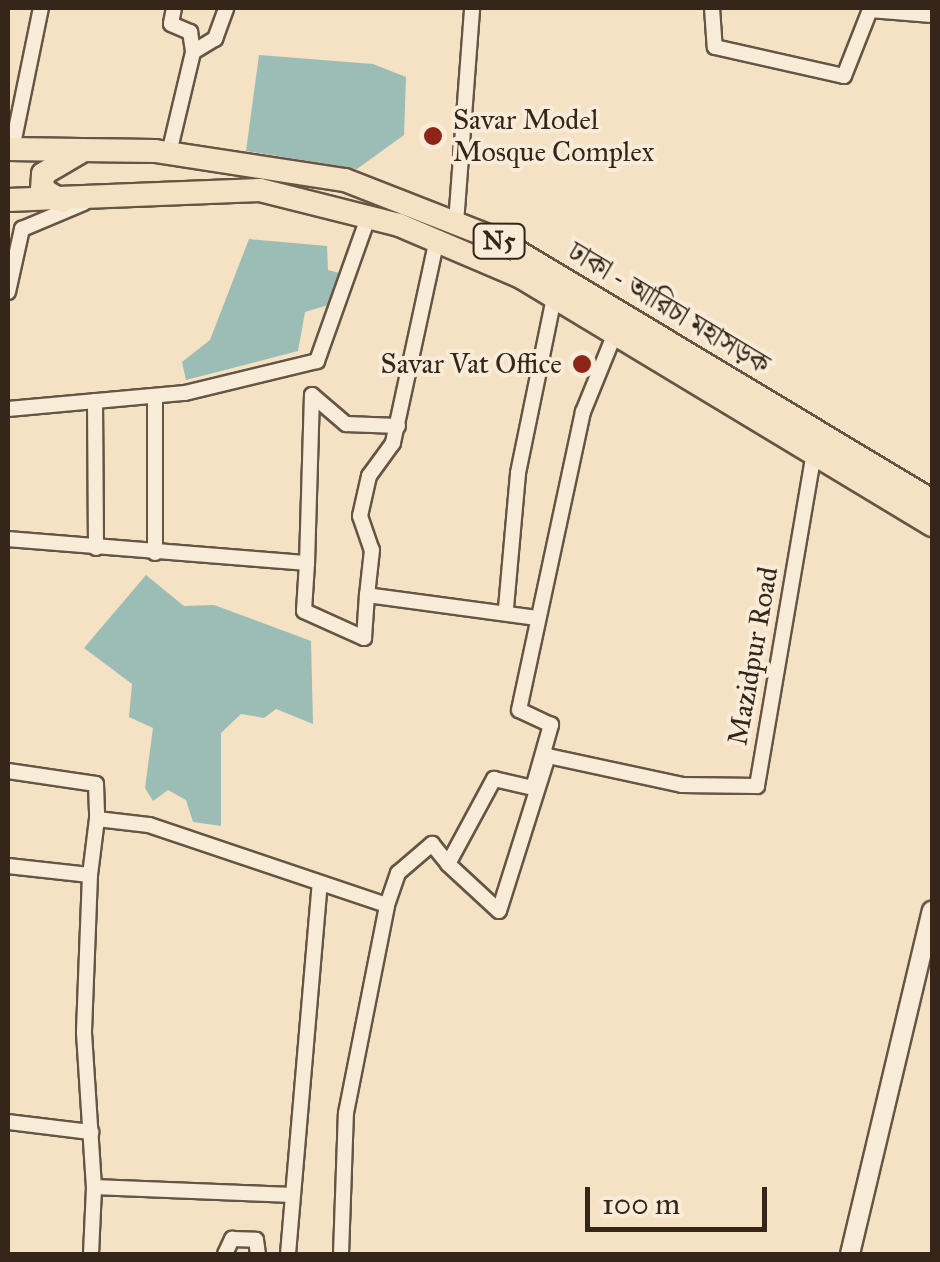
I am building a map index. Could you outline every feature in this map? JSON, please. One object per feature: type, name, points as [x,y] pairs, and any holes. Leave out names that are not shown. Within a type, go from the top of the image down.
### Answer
[{"type":"highway","name":"ঢাকা - আরিচা মহাসড়ক","points":[[10,149],[169,153],[345,180],[456,224],[932,501]]},
{"type":"highway","points":[[75,203],[42,190],[44,174],[86,150]]},
{"type":"highway","name":"ঢাকা - আরিচা মহাসড়ক","points":[[8,200],[75,203],[221,188],[369,215],[437,240],[554,297],[614,338],[814,451],[932,525]]},
{"type":"street","points":[[10,149],[41,8]]},
{"type":"street","points":[[169,153],[194,52],[190,32],[170,24],[174,8]]},
{"type":"street","points":[[194,52],[215,39],[226,8]]},
{"type":"street","points":[[456,224],[472,8]]},
{"type":"street","points":[[712,8],[715,47],[844,76],[870,10],[932,15]]},
{"type":"street","points":[[8,292],[22,230],[75,203]]},
{"type":"street","points":[[8,409],[155,396],[317,361],[369,215]]},
{"type":"street","points":[[398,426],[375,432],[346,424],[312,395],[304,611],[364,638],[372,550],[360,516],[369,476],[398,426],[437,240]]},
{"type":"street","points":[[506,608],[518,473],[554,297]]},
{"type":"street","points":[[342,1254],[346,1113],[387,905],[398,873],[432,844],[448,864],[494,779],[533,788],[551,725],[519,710],[583,412],[614,338]]},
{"type":"street","points":[[155,396],[155,552]]},
{"type":"street","points":[[96,401],[96,548]]},
{"type":"street","name":"Mazidpur Road","points":[[448,864],[499,911],[548,756],[682,784],[756,786],[814,451]]},
{"type":"street","points":[[8,539],[307,563]]},
{"type":"street","points":[[367,596],[506,608],[538,618]]},
{"type":"street","points":[[8,771],[96,784],[90,875],[94,1188],[91,1254]]},
{"type":"street","points":[[96,819],[149,825],[387,905]]},
{"type":"street","points":[[8,866],[90,875]]},
{"type":"street","points":[[288,1254],[320,884]]},
{"type":"street","points":[[850,1254],[932,911]]},
{"type":"street","points":[[8,1122],[91,1132]]},
{"type":"street","points":[[94,1188],[292,1195]]},
{"type":"street","points":[[226,1254],[232,1239],[256,1240],[258,1254]]},
{"type":"water","points":[[259,55],[373,64],[406,77],[404,135],[357,169],[246,151]]},
{"type":"water","points":[[249,239],[327,246],[328,270],[343,274],[332,304],[305,312],[298,351],[186,380],[182,362],[210,340]]},
{"type":"water","points":[[146,575],[184,606],[214,605],[311,641],[313,724],[276,709],[264,718],[241,714],[221,733],[221,826],[193,822],[186,800],[168,790],[153,801],[145,788],[153,728],[129,717],[132,684],[84,648]]},
{"type":"place","name":"Savar Model Mosque Complex","points":[[433,136]]},
{"type":"place","name":"Savar Vat Office","points":[[582,364]]}]
